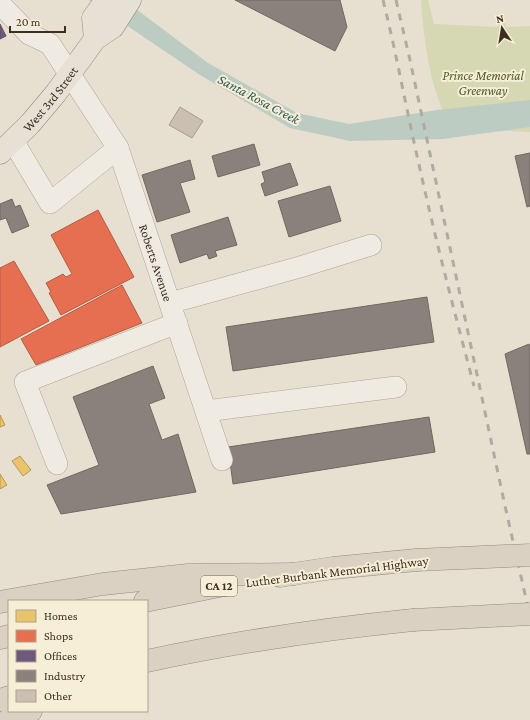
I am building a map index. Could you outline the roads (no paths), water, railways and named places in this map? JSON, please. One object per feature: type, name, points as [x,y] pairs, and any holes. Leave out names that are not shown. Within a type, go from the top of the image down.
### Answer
[{"type":"highway","name":"Luther Burbank Memorial Highway","points":[[148,600],[249,580],[341,568],[416,560],[530,555]]},
{"type":"highway","points":[[11,600],[103,584],[188,575],[294,574]]},
{"type":"highway","points":[[148,661],[283,635],[413,620],[530,614]]},
{"type":"highway","points":[[148,667],[184,653]]},
{"type":"highway","points":[[8,720],[29,712]]},
{"type":"main road","points":[[95,39],[93,18],[106,0]]},
{"type":"main road","name":"West 3rd Street","points":[[7,147],[30,124],[71,75],[95,39],[113,27],[130,0]]},
{"type":"street","name":"Roberts Avenue","points":[[0,4],[29,34],[50,44],[118,148],[222,460]]},
{"type":"street","points":[[7,147],[50,203],[118,148]]},
{"type":"street","points":[[170,303],[300,267],[370,245]]},
{"type":"street","points":[[57,464],[25,382],[177,323]]},
{"type":"street","points":[[206,410],[396,387]]},
{"type":"water","name":"Santa Rosa Creek","points":[[89,0],[124,0],[208,63],[297,113],[349,124],[437,110],[530,100],[530,127],[443,139],[350,141],[290,128],[200,75]]},
{"type":"railway","points":[[383,0],[415,148],[474,386]]},
{"type":"railway","points":[[396,0],[530,616]]},
{"type":"park label","name":"Prince Memorial Greenway","points":[[483,82]]}]
